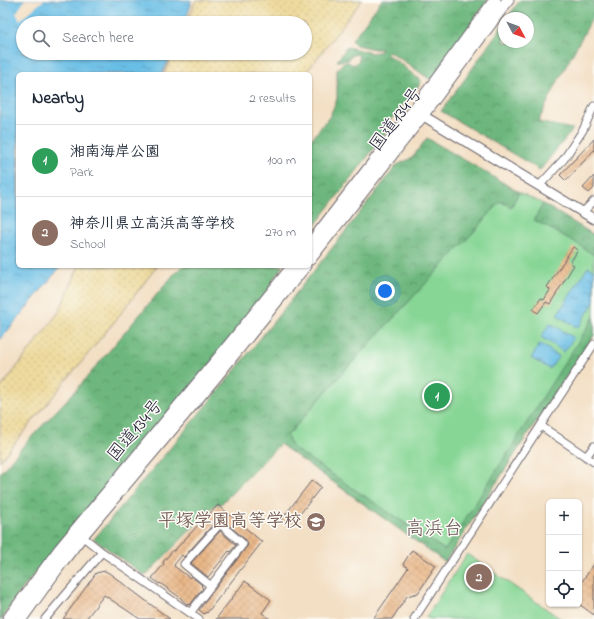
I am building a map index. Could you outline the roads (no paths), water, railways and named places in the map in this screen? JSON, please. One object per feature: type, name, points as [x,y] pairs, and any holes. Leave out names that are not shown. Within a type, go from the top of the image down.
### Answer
[{"type":"highway","name":"国道134号","points":[[312,256],[418,113],[495,0]]},
{"type":"highway","name":"国道134号","points":[[312,242],[418,113],[508,0]]},
{"type":"highway","name":"国道134号","points":[[8,619],[59,550],[291,268]]},
{"type":"highway","name":"国道134号","points":[[21,619],[82,536],[214,379],[303,268]]},
{"type":"main road","points":[[418,113],[594,219]]},
{"type":"street","points":[[539,186],[564,159],[583,130],[594,106]]},
{"type":"street","points":[[583,212],[594,201]]},
{"type":"street","points":[[414,619],[593,348]]},
{"type":"street","points":[[541,426],[594,462]]},
{"type":"street","points":[[586,457],[594,446]]},
{"type":"street","points":[[82,536],[193,617],[211,586],[243,544],[220,524],[184,564],[211,586]]},
{"type":"street","points":[[45,619],[102,552]]},
{"type":"water","points":[[0,0],[191,0],[191,5],[187,16],[16,16],[16,60],[169,60],[163,72],[16,72],[16,268],[59,268],[0,340]]},
{"type":"water","points":[[588,267],[594,270],[594,302],[578,328],[557,315]]},
{"type":"water","points":[[550,323],[574,338],[564,352],[541,337]]},
{"type":"water","points":[[540,344],[559,356],[550,369],[531,358]]},
{"type":"place","name":"湘南海岸公園","points":[[437,396]]},
{"type":"place","name":"平塚学園高等学校","points":[[316,522]]},
{"type":"place","name":"神奈川県立高浜高等学校","points":[[479,577]]},
{"type":"district","name":"高浜台","points":[[434,529]]}]
